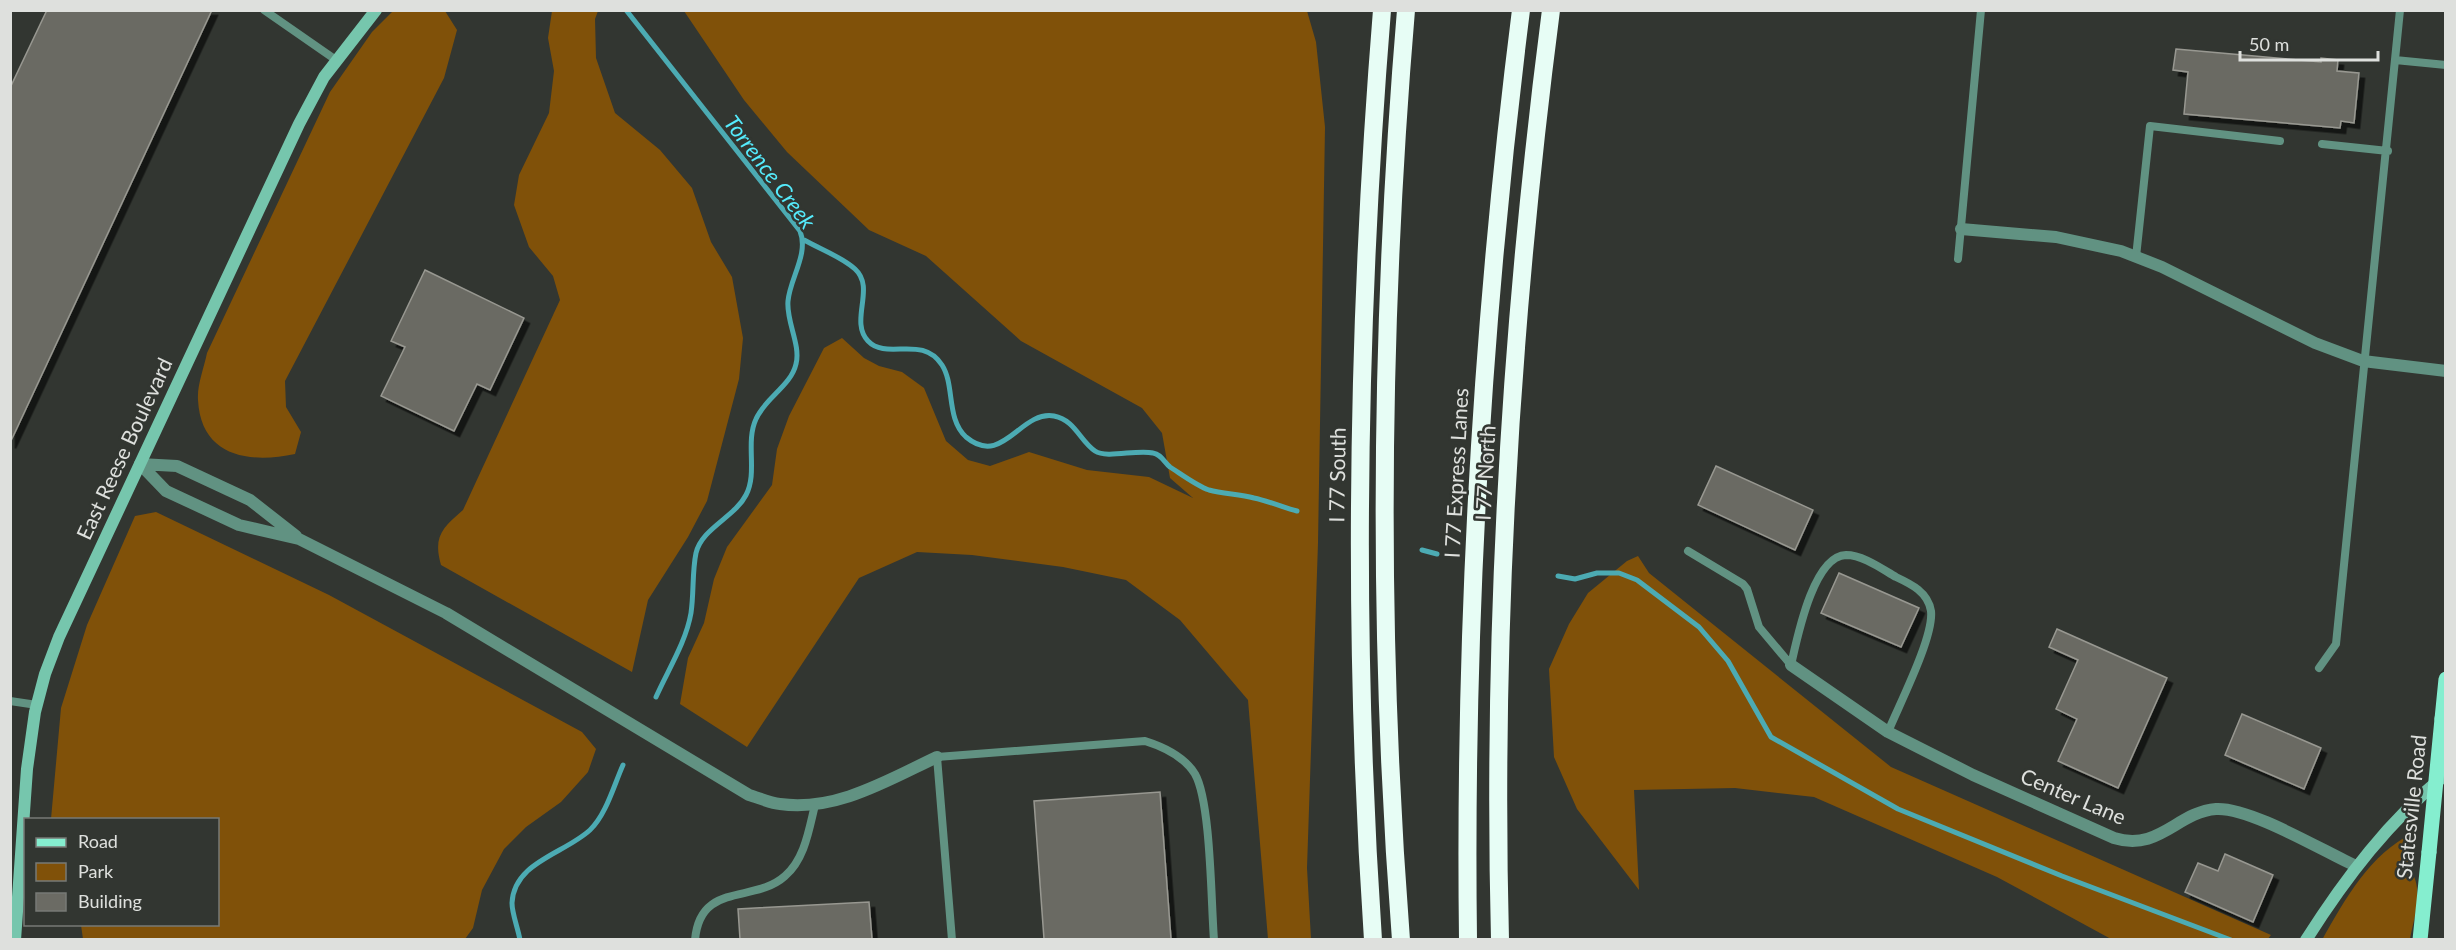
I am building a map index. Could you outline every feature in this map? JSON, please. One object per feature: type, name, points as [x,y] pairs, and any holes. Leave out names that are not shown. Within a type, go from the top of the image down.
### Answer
[{"type":"highway","name":"I 77 South","points":[[1372,939],[1364,763],[1360,492],[1368,221],[1382,10]]},
{"type":"highway","points":[[1401,939],[1388,751],[1383,492],[1391,222],[1406,10]]},
{"type":"highway","name":"I 77 Express Lanes","points":[[1468,939],[1469,754],[1479,474],[1497,217],[1521,10]]},
{"type":"highway","name":"I 77 North","points":[[1500,939],[1498,755],[1508,476],[1527,219],[1551,10]]},
{"type":"main road","name":"Statesville Road","points":[[2420,939],[2445,679]]},
{"type":"street","name":"East Reese Boulevard","points":[[15,939],[14,896],[27,769],[37,705],[59,637],[299,124],[336,60],[376,10]]},
{"type":"street","points":[[1961,229],[2056,237],[2121,251],[2315,344],[2363,361],[2445,371]]},
{"type":"street","points":[[140,464],[166,491],[239,525],[300,539]]},
{"type":"street","points":[[140,464],[177,466],[250,500],[300,539],[446,613],[749,795],[780,804],[815,805],[855,795],[937,757]]},
{"type":"street","name":"Center Lane","points":[[1791,665],[1888,732],[1973,775],[2124,841],[2146,840],[2203,812],[2229,809],[2254,818],[2355,866]]},
{"type":"street","points":[[2306,939],[2355,866],[2409,806],[2445,774]]},
{"type":"lane","points":[[264,10],[336,60]]},
{"type":"lane","points":[[1958,259],[1981,10]]},
{"type":"lane","points":[[2319,668],[2336,644],[2363,361],[2388,150],[2400,10]]},
{"type":"lane","points":[[2395,60],[2445,65]]},
{"type":"lane","points":[[2136,257],[2150,126],[2280,141]]},
{"type":"lane","points":[[2322,144],[2388,150]]},
{"type":"lane","points":[[1688,551],[1743,584],[1747,589],[1759,627],[1791,665]]},
{"type":"lane","points":[[1791,665],[1816,582],[1827,565],[1836,557],[1848,555],[1862,559],[1917,587],[1927,600],[1931,611],[1929,630],[1888,732]]},
{"type":"lane","points":[[10,701],[37,705]]},
{"type":"lane","points":[[952,939],[937,757],[1145,741],[1165,747],[1194,773],[1203,797],[1214,939]]},
{"type":"lane","points":[[695,939],[701,918],[710,905],[722,897],[772,886],[787,875],[799,859],[815,805]]},
{"type":"green space","points":[[393,11],[445,11],[457,30],[444,78],[285,381],[286,407],[301,432],[295,454],[260,458],[230,452],[208,433],[201,419],[198,394],[207,353],[330,92],[372,32]]},
{"type":"green space","points":[[552,11],[598,11],[595,19],[596,58],[615,113],[660,150],[692,188],[711,242],[732,277],[743,338],[739,379],[707,501],[688,537],[648,600],[632,672],[441,565],[438,547],[445,528],[463,510],[560,300],[553,276],[529,247],[514,205],[519,175],[549,113],[554,71],[548,38]]},
{"type":"green space","points":[[684,11],[1307,11],[1316,42],[1325,127],[1318,543],[1307,868],[1311,939],[1268,939],[1248,700],[1180,620],[1126,580],[1063,567],[972,555],[917,552],[859,578],[747,747],[680,704],[688,658],[704,623],[714,579],[727,547],[772,485],[777,449],[789,416],[824,348],[842,338],[864,358],[879,366],[902,372],[924,388],[946,441],[968,460],[990,466],[1029,452],[1087,470],[1149,477],[1193,498],[1170,478],[1162,433],[1142,408],[1021,341],[926,256],[869,230],[787,152],[744,100]]},
{"type":"green space","points":[[156,512],[329,595],[582,732],[596,749],[588,772],[561,802],[526,827],[504,849],[482,890],[473,928],[465,939],[83,939],[81,926],[219,926],[219,818],[51,818],[61,708],[87,625],[135,516]]},
{"type":"green space","points":[[1638,556],[1649,573],[1891,767],[2271,935],[2267,940],[2111,939],[1997,877],[1814,797],[1735,788],[1634,790],[1639,890],[1577,809],[1554,757],[1549,669],[1569,624],[1588,593],[1627,561]]},
{"type":"green space","points":[[2413,833],[2409,868],[2416,884],[2417,903],[2410,939],[2322,940],[2340,909],[2371,865],[2398,842]]},
{"type":"building","points":[[47,10],[212,10],[10,443],[10,88]]},
{"type":"building","points":[[2176,49],[2321,62],[2321,58],[2338,60],[2337,71],[2359,73],[2354,123],[2341,121],[2340,128],[2184,114],[2188,72],[2173,70]]},
{"type":"building","points":[[425,270],[524,318],[490,390],[477,384],[454,431],[381,396],[405,347],[391,341]]},
{"type":"building","points":[[1716,466],[1813,510],[1795,550],[1698,505]]},
{"type":"building","points":[[1839,573],[1919,608],[1901,647],[1821,613]]},
{"type":"building","points":[[2057,629],[2167,678],[2118,788],[2058,761],[2077,719],[2056,709],[2078,660],[2049,647]]},
{"type":"building","points":[[2242,714],[2321,748],[2304,789],[2225,755]]},
{"type":"building","points":[[1160,792],[1171,939],[1044,939],[1034,801]]},
{"type":"building","points":[[2225,854],[2273,875],[2253,922],[2185,892],[2198,863],[2218,871]]},
{"type":"building","points":[[869,902],[872,939],[740,939],[738,909]]},
{"type":"waterway","name":"Torrence Creek","points":[[626,10],[800,231],[802,240],[801,257],[788,301],[789,317],[797,349],[796,364],[784,386],[765,405],[756,419],[751,438],[751,477],[746,495],[741,503],[699,544],[695,560],[689,624],[656,697]]},
{"type":"waterway","points":[[804,240],[844,261],[861,277],[863,285],[861,324],[868,341],[876,347],[885,349],[925,351],[934,356],[942,365],[946,373],[953,412],[960,430],[979,445],[991,446],[1011,436],[1031,421],[1042,416],[1054,416],[1072,426],[1090,447],[1100,453],[1146,452],[1156,454],[1170,467],[1204,488],[1259,499],[1297,511]]},
{"type":"waterway","points":[[1422,550],[1437,554]]},
{"type":"waterway","points":[[1558,576],[1575,579],[1597,573],[1619,573],[1637,580],[1699,627],[1728,661],[1771,737],[1898,809],[2062,876],[2231,940]]},
{"type":"waterway","name":"Torrence Creek","points":[[520,940],[512,903],[515,889],[521,878],[542,860],[579,838],[596,824],[623,765]]}]
